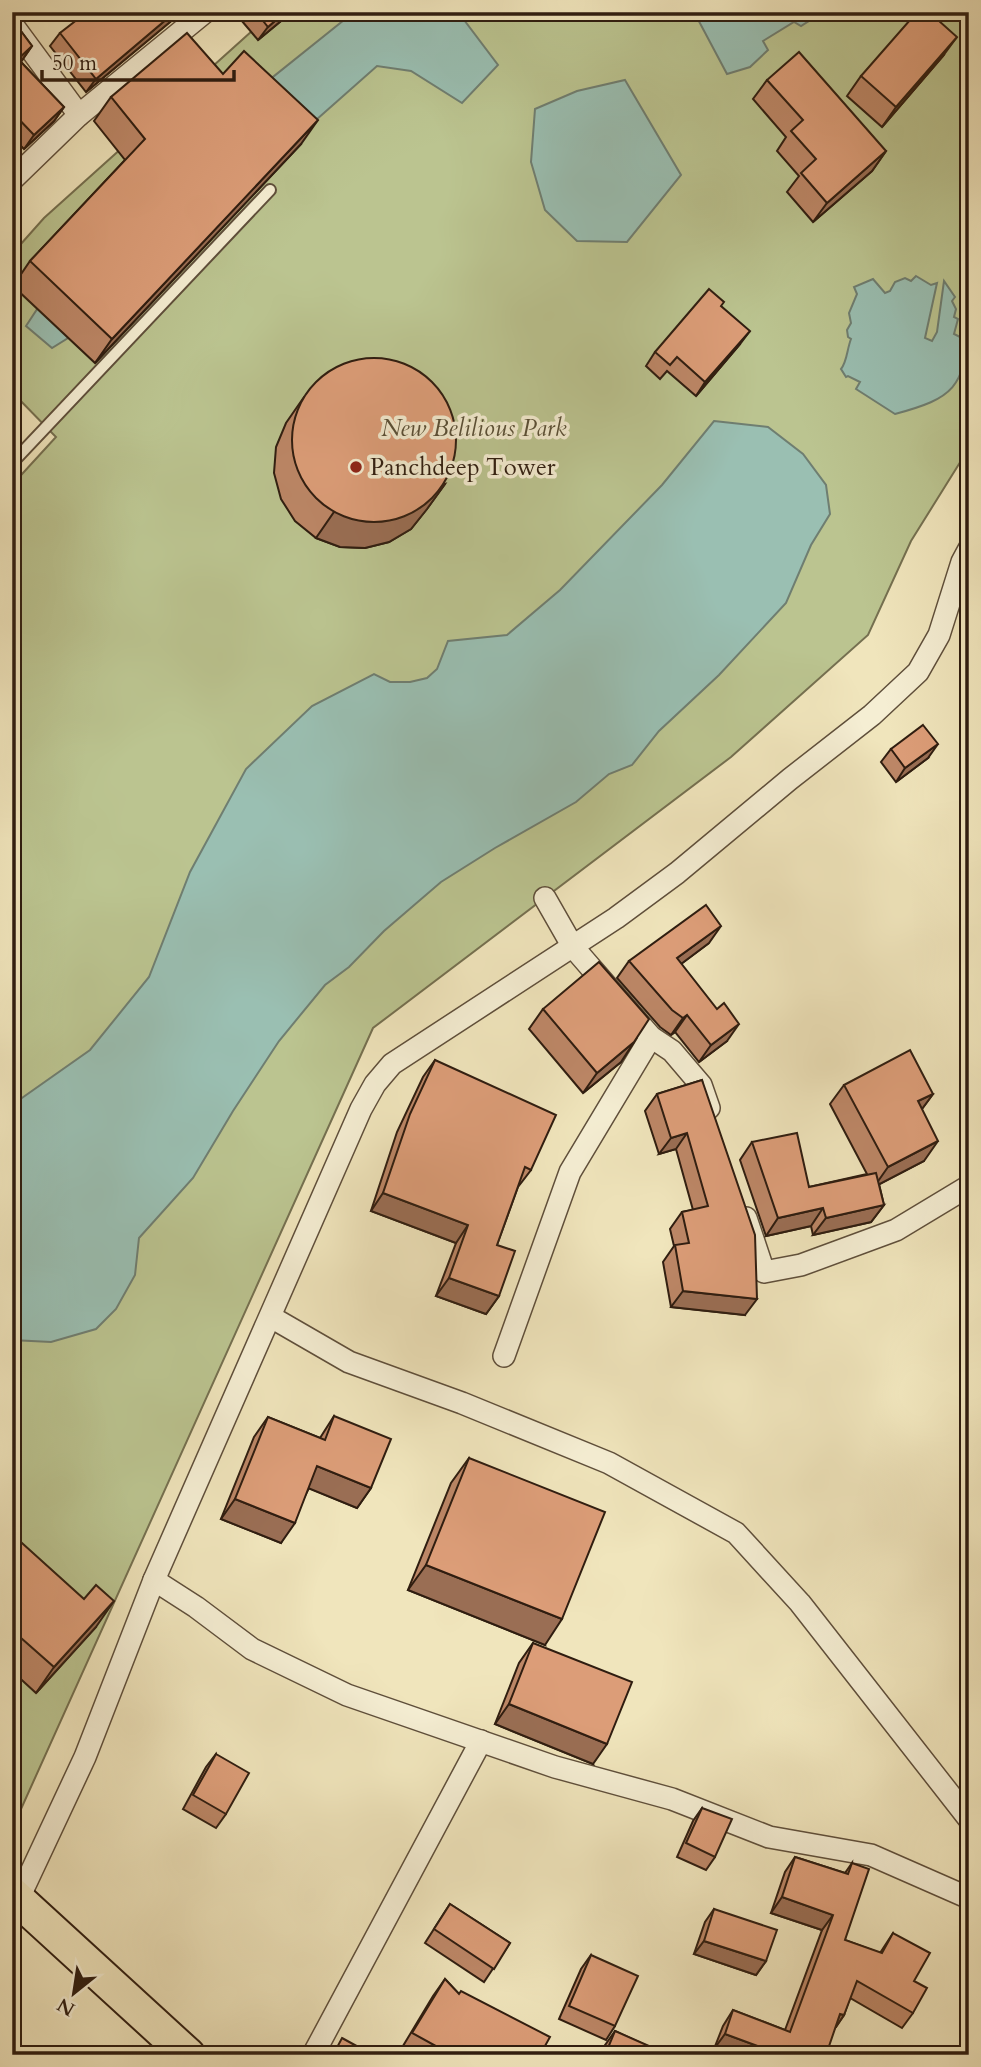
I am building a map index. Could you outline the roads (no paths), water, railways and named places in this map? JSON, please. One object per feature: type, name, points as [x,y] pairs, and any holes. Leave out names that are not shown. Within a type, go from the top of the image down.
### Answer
[{"type":"main road","points":[[15,1897],[188,2055]]},
{"type":"street","points":[[12,180],[79,115],[205,12]]},
{"type":"street","points":[[12,24],[79,115]]},
{"type":"street","points":[[15,1897],[85,1757],[155,1580],[361,1109],[375,1084],[393,1065],[573,947],[677,873],[872,715],[918,672],[939,635],[962,562],[969,549]]},
{"type":"street","points":[[545,898],[573,947],[651,1037],[673,1051],[701,1085],[714,1123]]},
{"type":"street","points":[[503,1356],[570,1172],[651,1037]]},
{"type":"street","points":[[739,1197],[764,1272],[801,1265],[895,1230],[969,1186]]},
{"type":"street","points":[[271,1317],[349,1362],[462,1403],[609,1463],[736,1533],[800,1603],[969,1819]]},
{"type":"street","points":[[155,1580],[252,1649],[346,1695],[555,1767],[672,1799],[769,1837],[872,1855],[969,1898]]},
{"type":"street","points":[[313,2055],[481,1741]]},
{"type":"lane","points":[[12,463],[270,190]]},
{"type":"water","points":[[354,12],[458,12],[498,65],[462,103],[411,71],[377,66],[186,235],[105,315],[52,348],[26,326],[47,294],[218,121]]},
{"type":"water","points":[[694,12],[823,12],[801,26],[794,22],[763,41],[768,50],[750,67],[727,74]]},
{"type":"water","points":[[625,80],[681,175],[627,242],[577,241],[545,210],[531,162],[535,109],[577,91]]},
{"type":"water","points":[[916,276],[931,285],[937,283],[925,338],[932,341],[937,332],[944,281],[955,297],[952,301],[956,309],[954,317],[958,319],[954,334],[960,337],[963,329],[965,331],[969,327],[967,348],[959,377],[943,396],[895,414],[856,389],[860,382],[846,377],[841,369],[851,339],[847,330],[851,323],[849,313],[857,294],[854,287],[873,279],[885,293],[890,291],[895,282],[905,278],[911,281]]},
{"type":"water","points":[[714,421],[768,427],[803,454],[826,485],[830,514],[811,545],[786,603],[719,675],[659,731],[632,765],[609,774],[576,802],[441,882],[384,931],[349,967],[325,985],[279,1041],[193,1178],[139,1238],[135,1275],[116,1309],[96,1329],[51,1342],[12,1340],[12,1105],[90,1050],[149,977],[190,872],[246,769],[312,706],[374,674],[390,682],[410,682],[427,678],[437,669],[448,641],[507,635],[560,590],[662,485]]},
{"type":"place","name":"Panchdeep Tower","points":[[356,467]]},
{"type":"park label","name":"New Belilious Park","points":[[474,428]]}]
